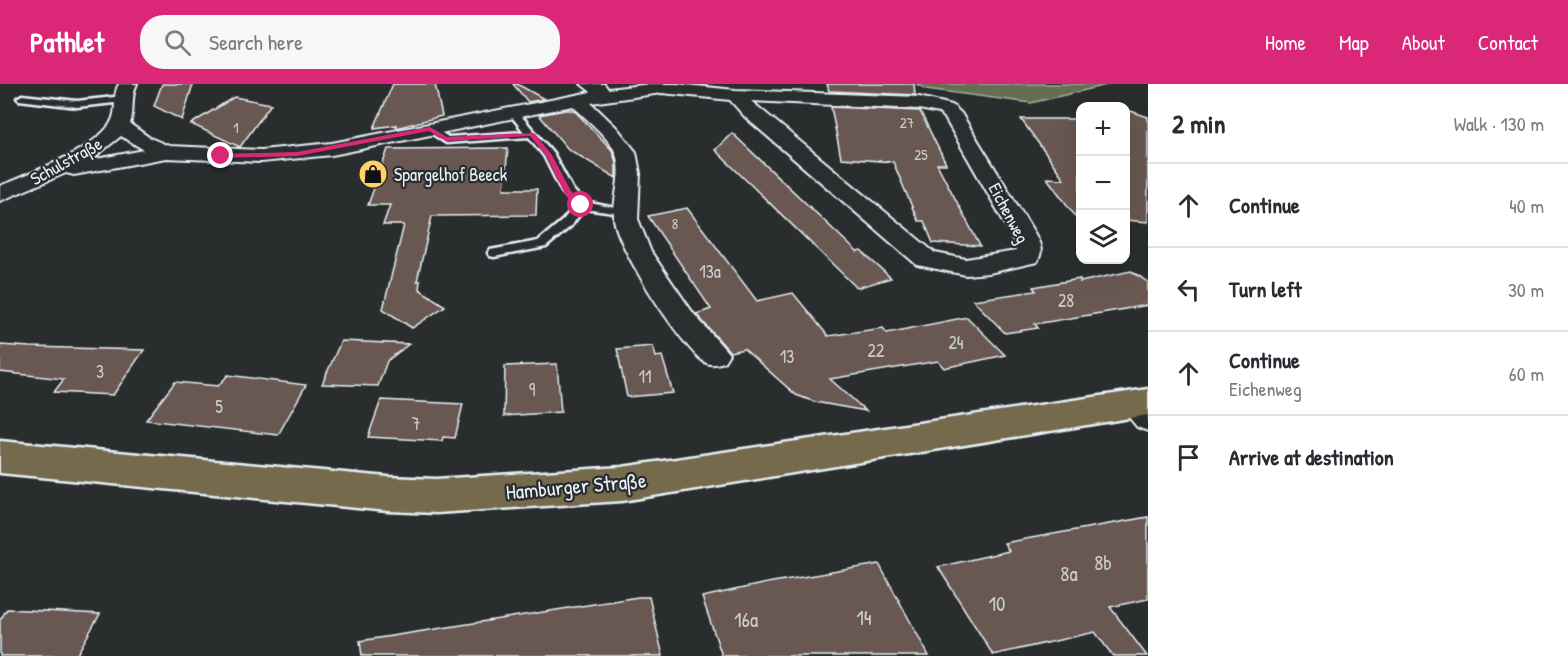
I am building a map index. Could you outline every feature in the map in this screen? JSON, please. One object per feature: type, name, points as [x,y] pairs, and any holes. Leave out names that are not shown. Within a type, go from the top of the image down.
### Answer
[{"type":"main road","name":"Hamburger Straße","points":[[0,458],[376,493],[436,496],[622,484],[1144,408]]},
{"type":"street","name":"Eichenweg","points":[[468,122],[553,86]]},
{"type":"street","name":"Eichenweg","points":[[36,180],[104,163],[166,152],[221,156],[297,154],[514,113],[590,93],[662,88],[735,95],[919,103],[945,109],[954,117],[1023,234],[1029,247],[1029,256],[969,269],[948,267],[926,259],[752,113],[735,95]]},
{"type":"street","name":"Schulstraße","points":[[0,195],[36,180],[99,146],[120,126],[126,108],[126,92]]},
{"type":"street","points":[[590,93],[610,132],[627,152],[629,173],[626,219],[639,252],[682,320],[714,354]]},
{"type":"street","name":"Eichenweg","points":[[120,126],[144,142],[166,152]]},
{"type":"lane","points":[[22,98],[77,104],[126,92]]},
{"type":"lane","points":[[514,113],[549,155],[568,192],[581,205],[626,213]]},
{"type":"lane","points":[[430,129],[446,140],[531,134]]},
{"type":"lane","points":[[495,253],[542,244],[567,223],[581,205]]},
{"type":"green space","points":[[916,84],[1111,84],[1031,103],[926,89]]},
{"type":"building","points":[[162,84],[193,84],[182,120],[154,106]]},
{"type":"building","points":[[393,84],[435,84],[442,116],[396,128],[397,125],[374,128]]},
{"type":"building","points":[[513,84],[517,84],[544,99],[528,102]]},
{"type":"building","points":[[827,84],[914,84],[915,95],[829,91]]},
{"type":"building","points":[[234,97],[271,104],[240,147],[191,124]]},
{"type":"building","points":[[831,107],[920,111],[946,164],[937,164],[980,246],[933,243],[924,221],[918,221],[893,162],[841,158]]},
{"type":"building","points":[[574,110],[612,150],[616,162],[616,178],[568,149],[539,115]]},
{"type":"building","points":[[1130,111],[1148,117],[1148,222],[1130,220]]},
{"type":"building","points":[[1021,119],[1076,119],[1076,217],[1047,178],[1064,179]]},
{"type":"building","points":[[732,133],[857,252],[861,251],[891,278],[857,288],[715,150]]},
{"type":"building","points":[[508,148],[504,189],[537,189],[536,215],[432,216],[417,281],[420,281],[419,289],[445,306],[412,328],[383,309],[404,225],[383,225],[390,205],[368,205],[388,149]]},
{"type":"building","points":[[687,208],[757,301],[793,293],[828,336],[883,328],[887,333],[967,317],[1005,355],[944,368],[938,361],[830,379],[866,411],[815,402],[796,395],[744,349],[730,352],[696,314],[711,309],[648,216]]},
{"type":"building","points":[[1131,271],[1148,282],[1148,305],[1035,324],[1038,328],[1005,333],[973,300],[1036,291],[1033,287],[1080,279],[1080,282]]},
{"type":"building","points":[[341,341],[409,344],[387,361],[378,386],[322,384]]},
{"type":"building","points":[[0,345],[144,350],[113,395],[54,392],[64,379],[0,372]]},
{"type":"building","points":[[653,346],[656,357],[662,356],[673,393],[627,397],[617,349]]},
{"type":"building","points":[[557,364],[561,412],[504,416],[505,366]]},
{"type":"building","points":[[228,375],[306,385],[278,435],[146,420],[175,382],[218,386]]},
{"type":"building","points":[[381,400],[463,404],[455,438],[443,437],[442,441],[368,437]]},
{"type":"building","points":[[1148,517],[1148,599],[1110,607],[1147,656],[1113,656],[1095,632],[993,655],[938,567],[1009,551],[1004,543]]},
{"type":"building","points":[[879,564],[929,656],[722,656],[702,597],[767,583]]},
{"type":"building","points":[[649,597],[663,656],[362,656],[360,641]]},
{"type":"building","points":[[7,609],[100,614],[76,656],[0,656],[0,620]]},
{"type":"place","name":"Spargelhof Beeck","points":[[373,174]]},
{"type":"route","points":[[221,156],[297,154],[430,129],[446,140],[531,134],[549,155],[568,192],[581,205]]}]
